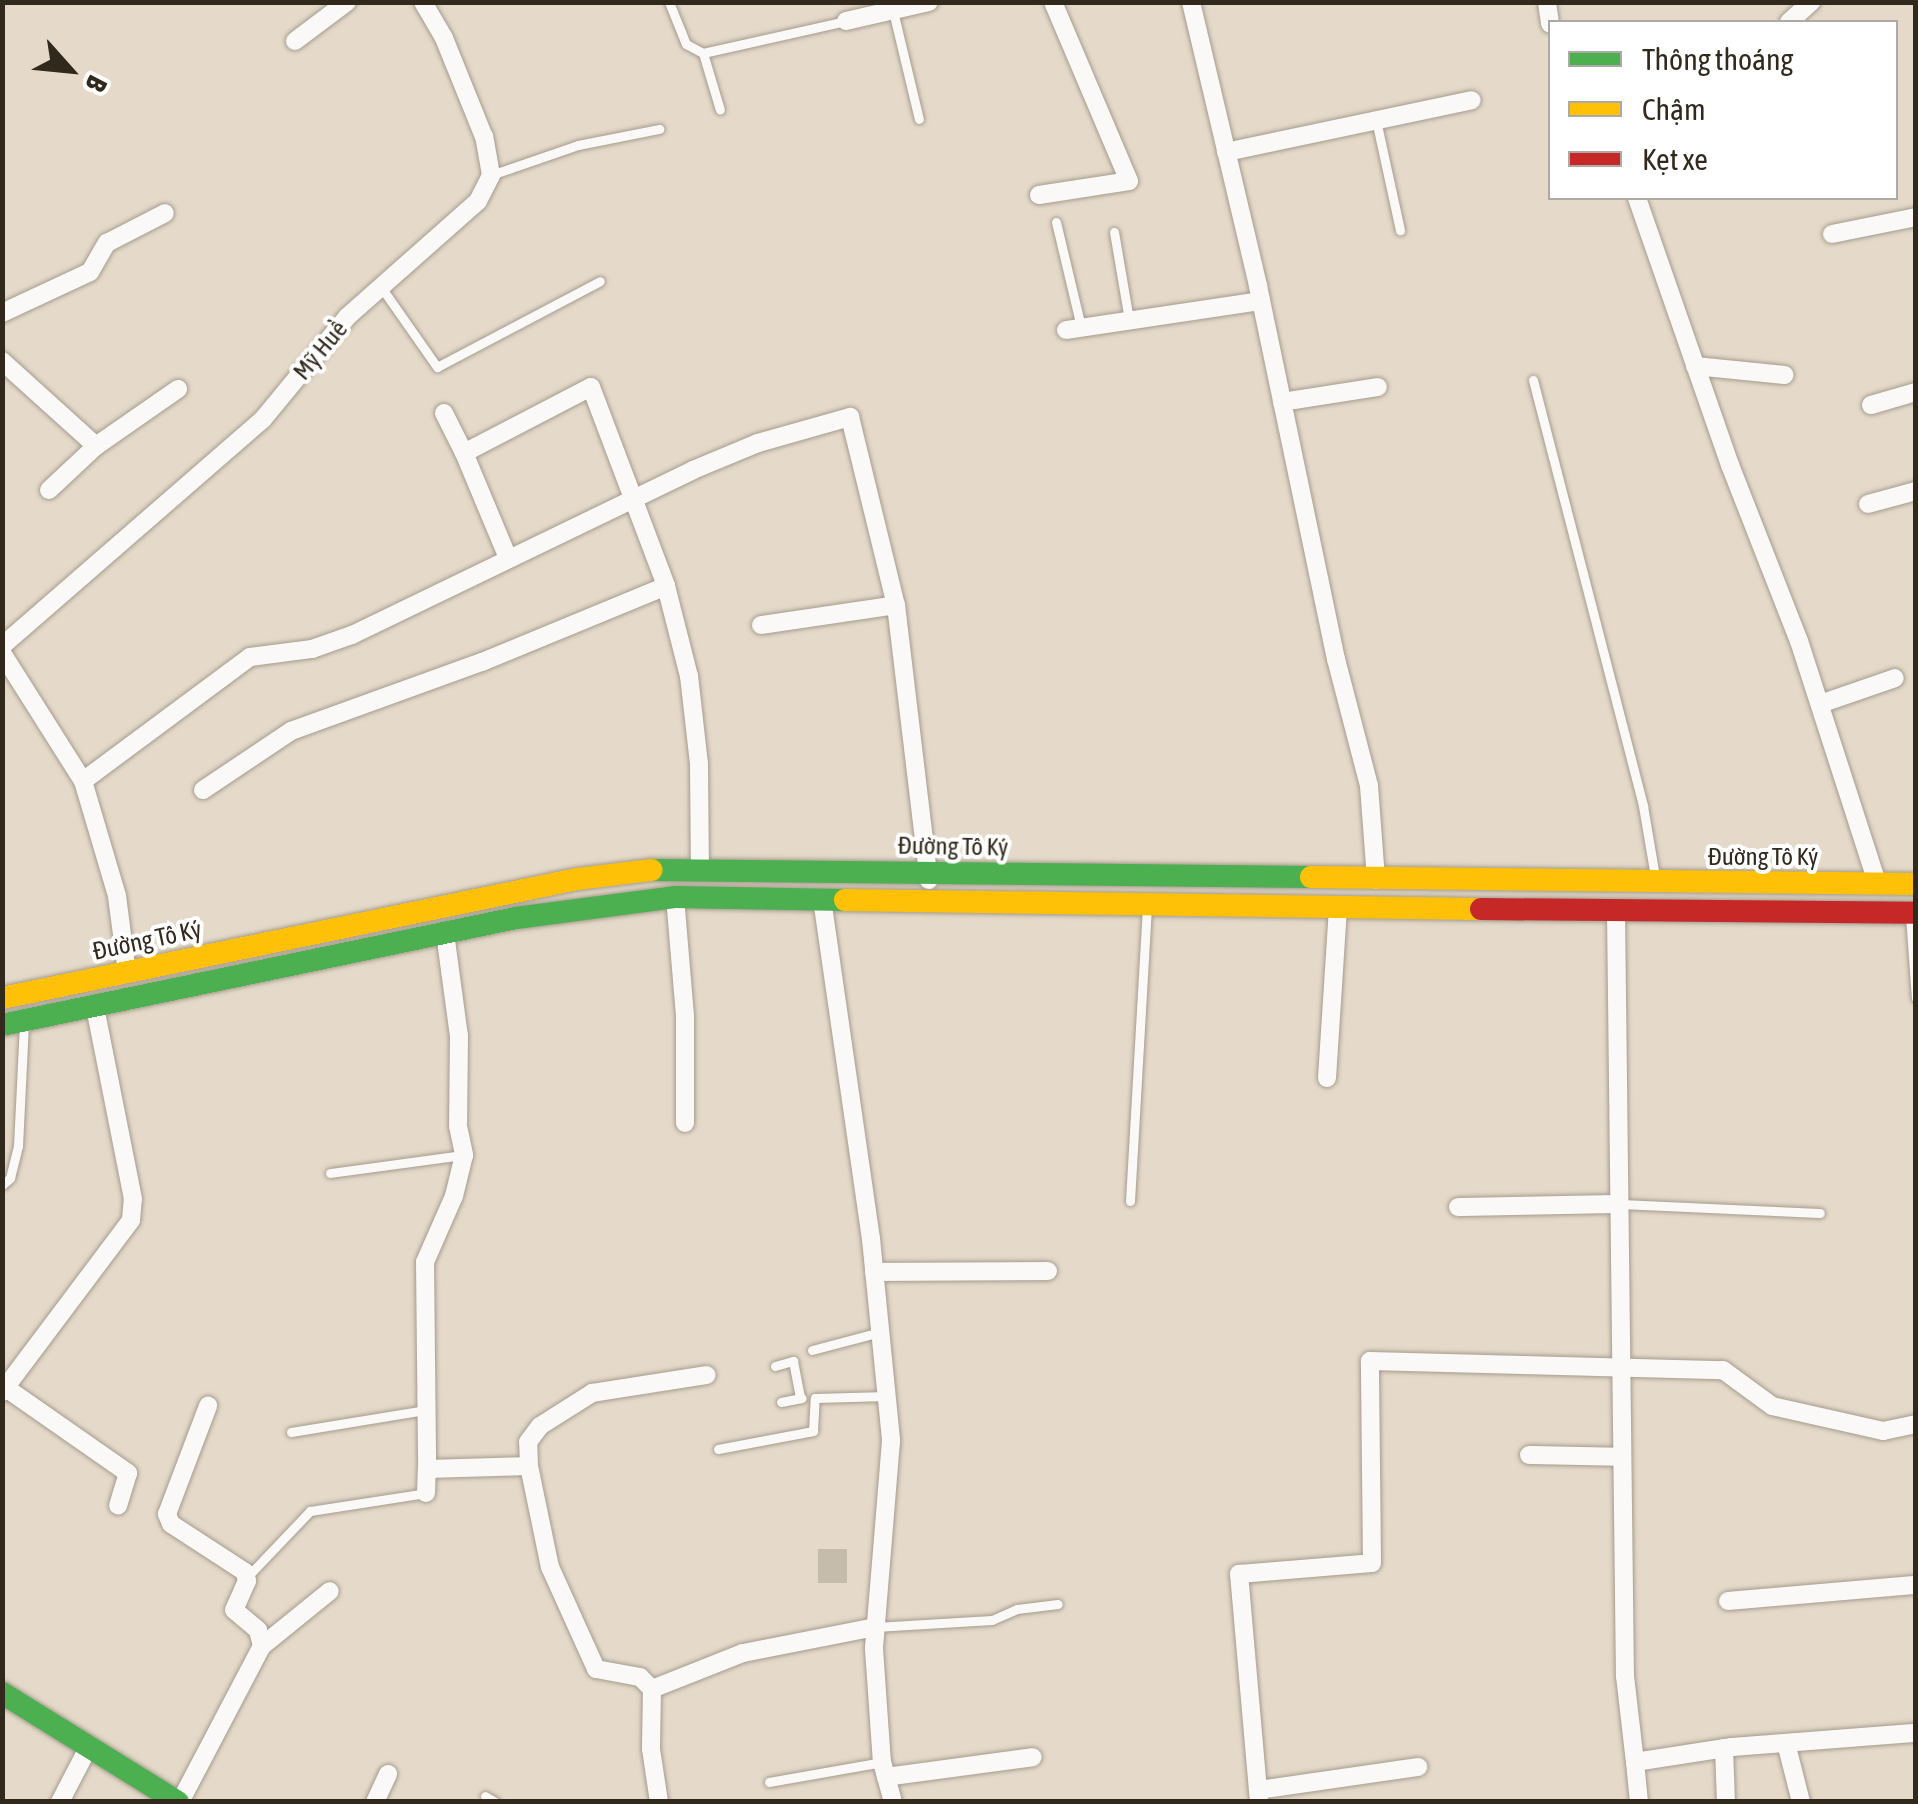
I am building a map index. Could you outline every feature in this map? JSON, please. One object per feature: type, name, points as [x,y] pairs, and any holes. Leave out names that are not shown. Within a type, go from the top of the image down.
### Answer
[{"type":"main road","name":"Đường Tô Ký","points":[[2,998],[577,879],[645,870],[1916,884]]},
{"type":"main road","points":[[818,872],[822,900]]},
{"type":"main road","points":[[14,1022],[446,933],[591,906],[675,897],[1913,913]]},
{"type":"main road","points":[[2,1692],[179,1802]]},
{"type":"street","points":[[295,41],[346,2]]},
{"type":"street","points":[[422,2],[444,38],[477,120],[491,175]]},
{"type":"street","points":[[846,21],[928,2]]},
{"type":"street","points":[[1039,195],[1129,182],[1053,2]]},
{"type":"street","points":[[1192,2],[1261,301],[1336,658],[1368,786],[1376,880]]},
{"type":"street","points":[[1791,20],[1810,2]]},
{"type":"street","points":[[1226,152],[1472,100]]},
{"type":"street","name":"Mỹ Huề","points":[[2,649],[263,419],[347,317],[478,201],[491,175]]},
{"type":"street","points":[[1638,200],[1820,704],[1878,884]]},
{"type":"street","points":[[2,313],[90,272],[107,242],[166,213]]},
{"type":"street","points":[[1832,234],[1916,217]]},
{"type":"street","points":[[1074,329],[1261,301]]},
{"type":"street","points":[[2,360],[96,446]]},
{"type":"street","points":[[1695,366],[1785,376]]},
{"type":"street","points":[[464,453],[590,387],[666,586],[689,676],[699,764],[700,870]]},
{"type":"street","points":[[1282,402],[1378,387]]},
{"type":"street","points":[[49,490],[96,446],[178,389]]},
{"type":"street","points":[[1872,405],[1916,392]]},
{"type":"street","points":[[444,413],[508,558]]},
{"type":"street","points":[[83,781],[250,657],[312,649],[352,635],[758,443],[850,417],[896,605],[930,901]]},
{"type":"street","points":[[1868,504],[1916,490]]},
{"type":"street","points":[[202,790],[291,731],[482,662],[666,586]]},
{"type":"street","points":[[762,625],[896,605]]},
{"type":"street","points":[[2,649],[83,781],[117,896],[127,973]]},
{"type":"street","points":[[1820,704],[1895,678]]},
{"type":"street","points":[[675,897],[685,1016],[685,1124]]},
{"type":"street","points":[[822,900],[874,1272],[892,1441],[875,1627],[884,1769],[893,1802]]},
{"type":"street","points":[[1327,1078],[1338,908]]},
{"type":"street","points":[[1616,911],[1625,1676],[1639,1802]]},
{"type":"street","points":[[426,1493],[426,1262],[454,1196],[464,1155],[458,1126],[460,1036],[446,933]]},
{"type":"street","points":[[95,1007],[133,1199],[131,1220],[4,1390],[128,1473],[118,1505]]},
{"type":"street","points":[[1458,1207],[1618,1204]]},
{"type":"street","points":[[874,1272],[1048,1272]]},
{"type":"street","points":[[1418,1767],[1258,1796],[1240,1574],[1372,1562],[1370,1361],[1619,1364],[1722,1370],[1772,1406],[1883,1431],[1916,1424]]},
{"type":"street","points":[[660,1802],[651,1749],[652,1689],[640,1678],[596,1669],[550,1568],[529,1466],[528,1442],[540,1426],[592,1393],[707,1375]]},
{"type":"street","points":[[208,1406],[167,1514],[171,1524],[247,1577],[234,1610],[258,1630],[262,1646]]},
{"type":"street","points":[[1529,1456],[1621,1457]]},
{"type":"street","points":[[427,1469],[529,1466]]},
{"type":"street","points":[[1728,1601],[1916,1586]]},
{"type":"street","points":[[179,1802],[262,1646],[330,1591]]},
{"type":"street","points":[[652,1689],[743,1653],[875,1627]]},
{"type":"street","points":[[1634,1762],[1724,1748],[1916,1733]]},
{"type":"street","points":[[1786,1743],[1802,1802]]},
{"type":"street","points":[[60,1802],[90,1746]]},
{"type":"street","points":[[1724,1748],[1726,1802]]},
{"type":"street","points":[[884,1769],[1034,1757]]},
{"type":"street","points":[[375,1802],[388,1774]]},
{"type":"lane","points":[[669,2],[686,44],[704,54],[846,21]]},
{"type":"lane","points":[[894,10],[919,119]]},
{"type":"lane","points":[[704,54],[720,110]]},
{"type":"lane","points":[[1376,120],[1400,230]]},
{"type":"lane","points":[[491,175],[578,145],[659,128]]},
{"type":"lane","points":[[1056,222],[1074,329]]},
{"type":"lane","points":[[1114,232],[1129,320]]},
{"type":"lane","points":[[380,286],[437,368],[600,282]]},
{"type":"lane","points":[[1533,380],[1643,806],[1656,884]]},
{"type":"lane","points":[[1130,1201],[1147,906]]},
{"type":"lane","points":[[1913,913],[1916,998]]},
{"type":"lane","points":[[2,1185],[10,1178],[18,1146],[14,1022]]},
{"type":"lane","points":[[330,1173],[464,1155]]},
{"type":"lane","points":[[1618,1204],[1820,1213]]},
{"type":"lane","points":[[812,1350],[880,1332]]},
{"type":"lane","points":[[775,1366],[792,1360],[800,1398]]},
{"type":"lane","points":[[781,1402],[887,1396]]},
{"type":"lane","points":[[718,1449],[812,1431],[814,1398]]},
{"type":"lane","points":[[291,1432],[428,1409]]},
{"type":"lane","points":[[247,1577],[310,1511],[426,1493]]},
{"type":"lane","points":[[875,1627],[992,1620],[1017,1609],[1058,1604]]},
{"type":"lane","points":[[768,1782],[884,1769]]},
{"type":"building","points":[[818,1549],[847,1549],[847,1583],[818,1583]]},
{"type":"traffic: fast","points":[[651,870],[1311,877]]},
{"type":"traffic: fast","points":[[2,1025],[516,918],[675,897],[845,900]]},
{"type":"traffic: fast","points":[[2,1693],[178,1802]]},
{"type":"traffic: slow","points":[[2,998],[577,879],[651,870]]},
{"type":"traffic: slow","points":[[1311,877],[1916,884]]},
{"type":"traffic: slow","points":[[845,900],[1481,909]]},
{"type":"traffic: jam","points":[[1481,909],[1916,913]]}]
